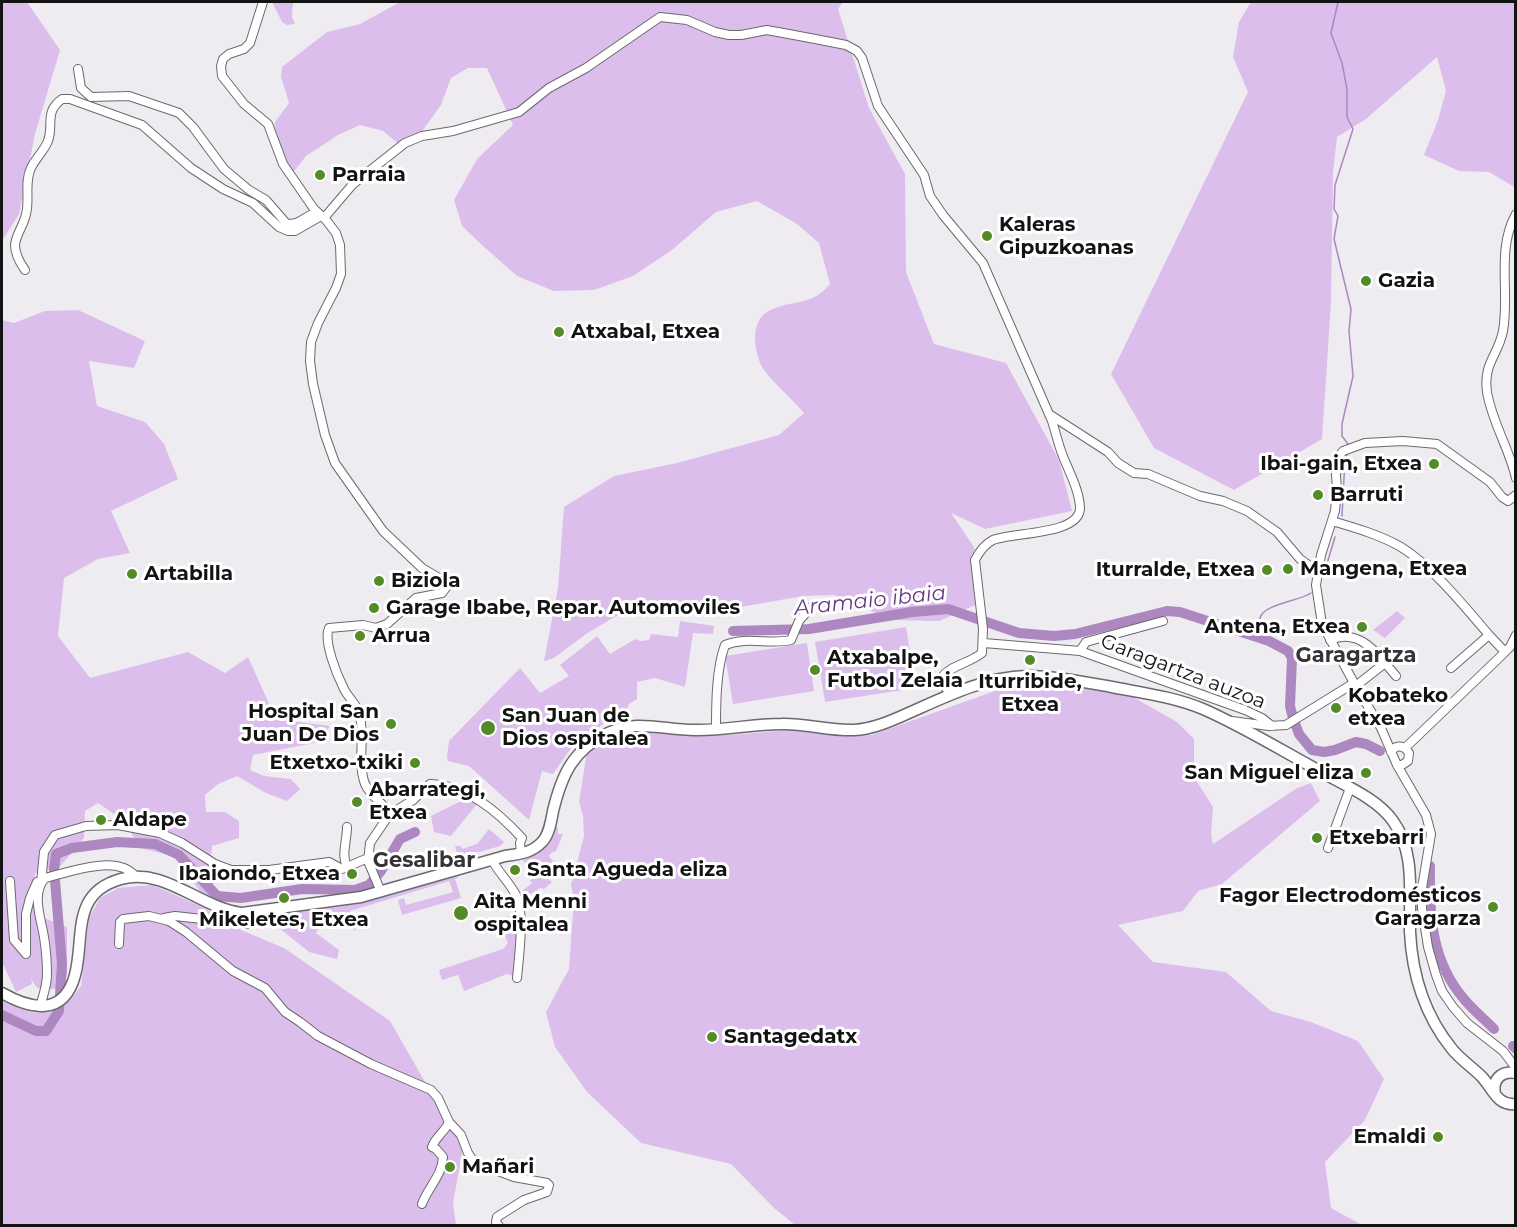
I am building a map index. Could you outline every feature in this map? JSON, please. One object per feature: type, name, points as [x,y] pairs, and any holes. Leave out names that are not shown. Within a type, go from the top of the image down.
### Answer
[{"type":"main road","points":[[2,993],[16,1002],[30,1006],[40,1007],[56,1002],[68,991],[76,970],[81,920],[89,902],[109,883],[135,876],[171,884],[224,910],[242,913],[262,912],[379,888],[522,854],[544,841],[564,775],[573,760],[591,742],[610,731],[629,725],[716,730],[783,723],[858,730],[890,721],[951,695],[1003,678],[1023,676],[1060,678],[1180,701],[1198,707],[1350,788],[1376,803],[1387,813],[1404,842],[1410,872],[1412,950],[1422,997],[1435,1026],[1454,1052],[1477,1072],[1502,1102],[1508,1105],[1515,1104]]},
{"type":"main road","points":[[1477,1072],[1498,1077]]},
{"type":"main road","points":[[1495,1094],[1494,1086],[1498,1077],[1506,1072],[1515,1073]]},
{"type":"street","points":[[263,2],[250,43],[244,49],[229,54],[223,59],[222,76],[244,104],[268,124],[283,164],[296,186],[336,233],[340,245],[342,265],[336,288],[311,342],[310,361],[320,415],[335,463],[383,531],[422,568],[448,585],[442,593],[416,598],[387,624],[376,628],[363,625],[338,626],[329,628],[326,633],[329,650],[345,691],[359,711],[365,784],[391,813]]},
{"type":"street","points":[[25,270],[16,254],[15,246],[27,211],[30,170],[49,139],[51,111],[62,99],[70,99],[142,125],[191,168],[224,189],[253,203],[279,227],[288,231],[302,228],[321,216],[353,184],[405,143],[422,136],[453,131],[519,112],[549,88],[586,68],[660,17],[687,20],[715,32],[729,35],[767,30],[846,45],[857,51],[862,58],[878,106],[924,175],[930,196],[982,263],[1049,413],[1076,492],[1080,511],[1075,521],[1062,527],[1008,536],[992,541],[980,551],[975,560],[984,644],[982,653],[976,658],[946,671],[942,677],[943,684],[951,695]]},
{"type":"street","points":[[78,69],[81,88],[89,96],[94,98],[129,96],[182,115],[224,169],[249,190],[266,200],[286,223],[297,224],[314,213],[321,216]]},
{"type":"street","points":[[1515,214],[1504,267],[1505,319],[1502,339],[1486,375],[1487,393],[1493,418],[1510,458],[1515,478]]},
{"type":"street","points":[[1049,413],[1108,452],[1118,463],[1134,474],[1148,474],[1200,496],[1223,501],[1247,511],[1277,531],[1300,559],[1317,572]]},
{"type":"street","points":[[1515,495],[1508,501],[1490,482],[1437,444],[1403,441],[1365,443],[1343,451],[1339,456],[1336,475],[1337,490],[1332,521],[1317,572],[1318,603],[1322,624],[1426,815],[1431,834],[1422,888],[1422,908],[1428,947],[1442,991],[1467,1023],[1503,1051],[1515,1068]]},
{"type":"street","points":[[1332,521],[1382,537],[1402,548],[1430,571],[1505,652]]},
{"type":"street","points":[[716,730],[717,698],[725,645],[752,640],[785,641],[791,639],[805,612],[812,608]]},
{"type":"street","name":"Garagartza auzoa","points":[[1080,651],[1086,642],[1163,621]]},
{"type":"street","points":[[1451,668],[1489,634]]},
{"type":"street","points":[[1330,640],[1341,635],[1356,639],[1374,650],[1396,676]]},
{"type":"street","points":[[1406,748],[1505,652],[1515,635]]},
{"type":"street","name":"Garagartza auzoa","points":[[984,644],[1080,651],[1245,710],[1272,726]]},
{"type":"street","points":[[1226,721],[1280,727],[1293,722],[1385,663]]},
{"type":"street","points":[[1390,748],[1397,746],[1406,748]]},
{"type":"street","points":[[1397,765],[1402,765],[1409,759],[1406,748]]},
{"type":"street","points":[[379,888],[368,858],[370,843],[391,813],[413,800],[430,784],[456,787],[480,800],[519,834],[522,838],[520,843],[522,854]]},
{"type":"street","points":[[1328,848],[1350,788]]},
{"type":"street","points":[[40,1007],[48,977],[44,936],[39,919],[38,895],[44,852],[55,836],[86,826],[118,825],[160,833],[182,843],[215,864],[231,870],[269,870],[328,862],[345,868],[368,858]]},
{"type":"street","points":[[345,868],[343,856],[347,827]]},
{"type":"street","points":[[492,860],[520,904],[517,978]]},
{"type":"street","points":[[10,881],[14,940],[26,954],[25,929],[30,898],[37,882],[41,883],[45,878],[101,865],[119,866],[131,871],[135,876]]},
{"type":"street","points":[[118,944],[120,922],[123,919],[175,916],[247,924],[257,921],[262,912]]},
{"type":"street","points":[[164,918],[186,932],[230,969],[266,988],[283,1011],[318,1036],[371,1064],[431,1090],[438,1098],[449,1122],[461,1135],[468,1153],[476,1163],[498,1173],[549,1185],[547,1192],[524,1200],[497,1216],[496,1222],[499,1226]]},
{"type":"street","points":[[1498,1077],[1506,1066],[1508,1058]]},
{"type":"street","points":[[422,1204],[426,1192],[443,1166],[443,1157],[432,1147],[436,1137],[444,1131],[449,1122]]},
{"type":"shaded area","points":[[2,2],[27,2],[60,50],[35,134],[19,214],[2,241]]},
{"type":"shaded area","points":[[272,2],[293,2],[292,17],[295,24],[287,25],[282,22]]},
{"type":"shaded area","points":[[400,2],[843,2],[838,9],[869,108],[905,174],[906,272],[934,344],[1006,363],[1059,460],[1072,511],[985,529],[951,513],[974,547],[980,603],[939,621],[892,620],[834,595],[803,596],[735,608],[668,603],[628,609],[586,634],[554,658],[544,661],[558,588],[564,507],[614,476],[677,463],[779,435],[804,413],[761,365],[755,341],[757,325],[760,318],[773,309],[817,296],[830,284],[819,243],[797,224],[757,201],[716,212],[672,250],[633,276],[594,290],[554,291],[517,276],[462,226],[454,200],[477,159],[513,125],[487,68],[468,68],[451,78],[441,105],[420,134],[400,145],[383,131],[360,125],[338,135],[306,156],[292,174],[274,131],[275,122],[289,103],[281,77],[282,67],[327,32],[360,24]]},
{"type":"shaded area","points":[[1251,2],[1515,2],[1516,188],[1489,172],[1459,171],[1424,155],[1438,120],[1446,91],[1437,57],[1366,119],[1337,137],[1333,173],[1331,302],[1322,439],[1234,490],[1154,448],[1111,374],[1248,92],[1233,57],[1239,22]]},
{"type":"shaded area","points":[[78,310],[145,341],[134,368],[89,361],[97,406],[145,422],[164,444],[178,479],[111,511],[130,553],[98,559],[64,578],[58,636],[90,678],[188,652],[225,673],[248,657],[276,719],[330,726],[319,742],[253,755],[250,770],[264,776],[291,779],[300,789],[287,801],[266,793],[237,776],[218,784],[205,795],[206,812],[225,812],[239,821],[239,838],[212,846],[210,877],[222,903],[203,895],[173,856],[140,848],[124,821],[98,803],[85,811],[84,838],[59,868],[35,873],[34,911],[44,918],[67,927],[67,975],[56,989],[37,988],[31,979],[32,984],[16,992],[2,962],[2,320],[14,323],[45,311]]},
{"type":"shaded area","points":[[1397,611],[1405,618],[1385,638],[1373,630]]},
{"type":"shaded area","points":[[680,621],[714,626],[713,634],[693,633],[685,687],[655,678],[637,682],[637,699],[629,704],[625,714],[610,720],[576,741],[553,774],[542,771],[529,820],[469,766],[448,761],[449,741],[520,668],[540,693],[569,676],[560,665],[597,636],[610,654],[635,639],[649,640],[651,634],[678,637]]},
{"type":"shaded area","points":[[906,627],[916,688],[825,702],[815,642]]},
{"type":"shaded area","points":[[807,643],[814,691],[733,704],[725,656]]},
{"type":"shaded area","points":[[1070,684],[1124,692],[1177,722],[1194,739],[1194,777],[1213,807],[1211,834],[1213,844],[1297,788],[1311,783],[1320,801],[1222,884],[1198,891],[1183,911],[1118,925],[1153,962],[1226,972],[1271,1011],[1311,1022],[1358,1041],[1384,1079],[1365,1120],[1325,1162],[1331,1208],[1362,1225],[795,1225],[774,1208],[731,1164],[641,1143],[587,1092],[555,1047],[546,1012],[569,969],[574,899],[571,885],[584,836],[583,816],[579,802],[587,752],[629,730],[731,735],[788,730],[872,735],[1006,687]]},
{"type":"shaded area","points":[[465,799],[477,804],[451,836],[434,832],[431,816]]},
{"type":"shaded area","points":[[554,826],[558,828],[558,834],[563,834],[556,851],[549,856],[553,861],[547,878],[552,882],[544,889],[540,888],[523,896],[521,892],[532,883],[530,881],[534,876],[532,869],[523,861],[543,848]]},
{"type":"shaded area","points":[[489,829],[504,842],[500,846],[459,858],[455,846],[461,846],[462,849],[477,844]]},
{"type":"shaded area","points":[[456,875],[458,878],[455,879],[461,898],[402,915],[398,900],[404,898],[406,905],[453,892],[449,881],[350,911],[356,931],[328,913],[316,933],[339,950],[337,959],[309,952],[278,927],[278,918],[292,912],[368,901]]},
{"type":"shaded area","points":[[152,885],[203,907],[241,930],[284,948],[390,1021],[463,1148],[453,1203],[456,1225],[2,1225],[2,1001],[35,1013],[50,1011],[71,999],[81,986],[89,918],[100,898],[118,888]]},
{"type":"shaded area","points":[[513,915],[517,917],[514,976],[507,974],[464,991],[458,975],[442,980],[439,970],[503,949],[508,943],[503,932],[506,930],[503,918]]},
{"type":"waterway","points":[[1338,2],[1331,33],[1342,63],[1347,89],[1347,117],[1353,129],[1335,185],[1334,209],[1338,216],[1334,239],[1351,309],[1349,331],[1353,376],[1342,424],[1342,436],[1348,444]]},
{"type":"waterway","points":[[1342,516],[1345,459],[1348,453]]},
{"type":"waterway","points":[[1323,577],[1335,537]]},
{"type":"waterway","points":[[1269,641],[1261,624],[1260,618],[1263,613],[1275,606],[1311,593]]},
{"type":"waterway","name":"Aramaio ibaia","points":[[733,631],[809,629],[912,612],[948,609],[1019,633],[1054,636],[1075,634],[1167,611],[1180,612],[1269,641],[1288,651],[1292,658],[1290,706],[1299,734],[1312,750],[1324,752],[1356,742],[1380,751]]},
{"type":"waterway","name":"Aramaio ibaia","points":[[2,1015],[36,1031],[46,1031],[59,1011],[62,964],[54,869],[56,854],[72,848],[117,842],[155,844],[179,855],[217,896],[241,898],[302,889],[355,890],[369,885],[381,871],[400,839],[415,832]]},
{"type":"waterway","name":"Aramaio ibaia","points":[[1430,866],[1430,902],[1438,953],[1453,984],[1464,999],[1494,1029]]},
{"type":"waterway","name":"Aramaio ibaia","points":[[1513,1046],[1516,1049]]},
{"type":"place","name":"Parraia","points":[[320,175]]},
{"type":"place","name":"Kaleras Gipuzkoanas","points":[[987,236]]},
{"type":"place","name":"Gazia","points":[[1366,281]]},
{"type":"place","name":"Atxabal, Etxea","points":[[559,332]]},
{"type":"place","name":"Ibai-gain, Etxea","points":[[1434,464]]},
{"type":"place","name":"Barruti","points":[[1318,495]]},
{"type":"place","name":"Mangena, Etxea","points":[[1288,569]]},
{"type":"place","name":"Iturralde, Etxea","points":[[1267,570]]},
{"type":"place","name":"Artabilla","points":[[132,574]]},
{"type":"place","name":"Biziola","points":[[379,581]]},
{"type":"place","name":"Garage Ibabe, Repar. Automoviles","points":[[374,608]]},
{"type":"place","name":"Antena, Etxea","points":[[1362,627]]},
{"type":"place","name":"Arrua","points":[[360,636]]},
{"type":"place","name":"Iturribide, Etxea","points":[[1030,660]]},
{"type":"place","name":"Atxabalpe, Futbol Zelaia","points":[[815,670]]},
{"type":"place","name":"Kobateko etxea","points":[[1336,708]]},
{"type":"place","name":"Hospital San Juan De Dios","points":[[391,724]]},
{"type":"place","name":"San Juan de Dios ospitalea","points":[[488,728]]},
{"type":"place","name":"Etxetxo-txiki","points":[[415,763]]},
{"type":"place","name":"San Miguel eliza","points":[[1366,773]]},
{"type":"place","name":"Abarrategi, Etxea","points":[[357,802]]},
{"type":"place","name":"Aldape","points":[[101,820]]},
{"type":"place","name":"Etxebarri","points":[[1317,838]]},
{"type":"place","name":"Santa Agueda eliza","points":[[515,870]]},
{"type":"place","name":"Ibaiondo, Etxea","points":[[352,874]]},
{"type":"place","name":"Mikeletes, Etxea","points":[[284,898]]},
{"type":"place","name":"Fagor Electrodomésticos Garagarza","points":[[1493,907]]},
{"type":"place","name":"Aita Menni ospitalea","points":[[461,913]]},
{"type":"place","name":"Santagedatx","points":[[712,1037]]},
{"type":"place","name":"Emaldi","points":[[1438,1137]]},
{"type":"place","name":"Mañari","points":[[450,1167]]},
{"type":"district","name":"Garagartza","points":[[1356,656]]},
{"type":"district","name":"Gesalibar","points":[[424,861]]}]
